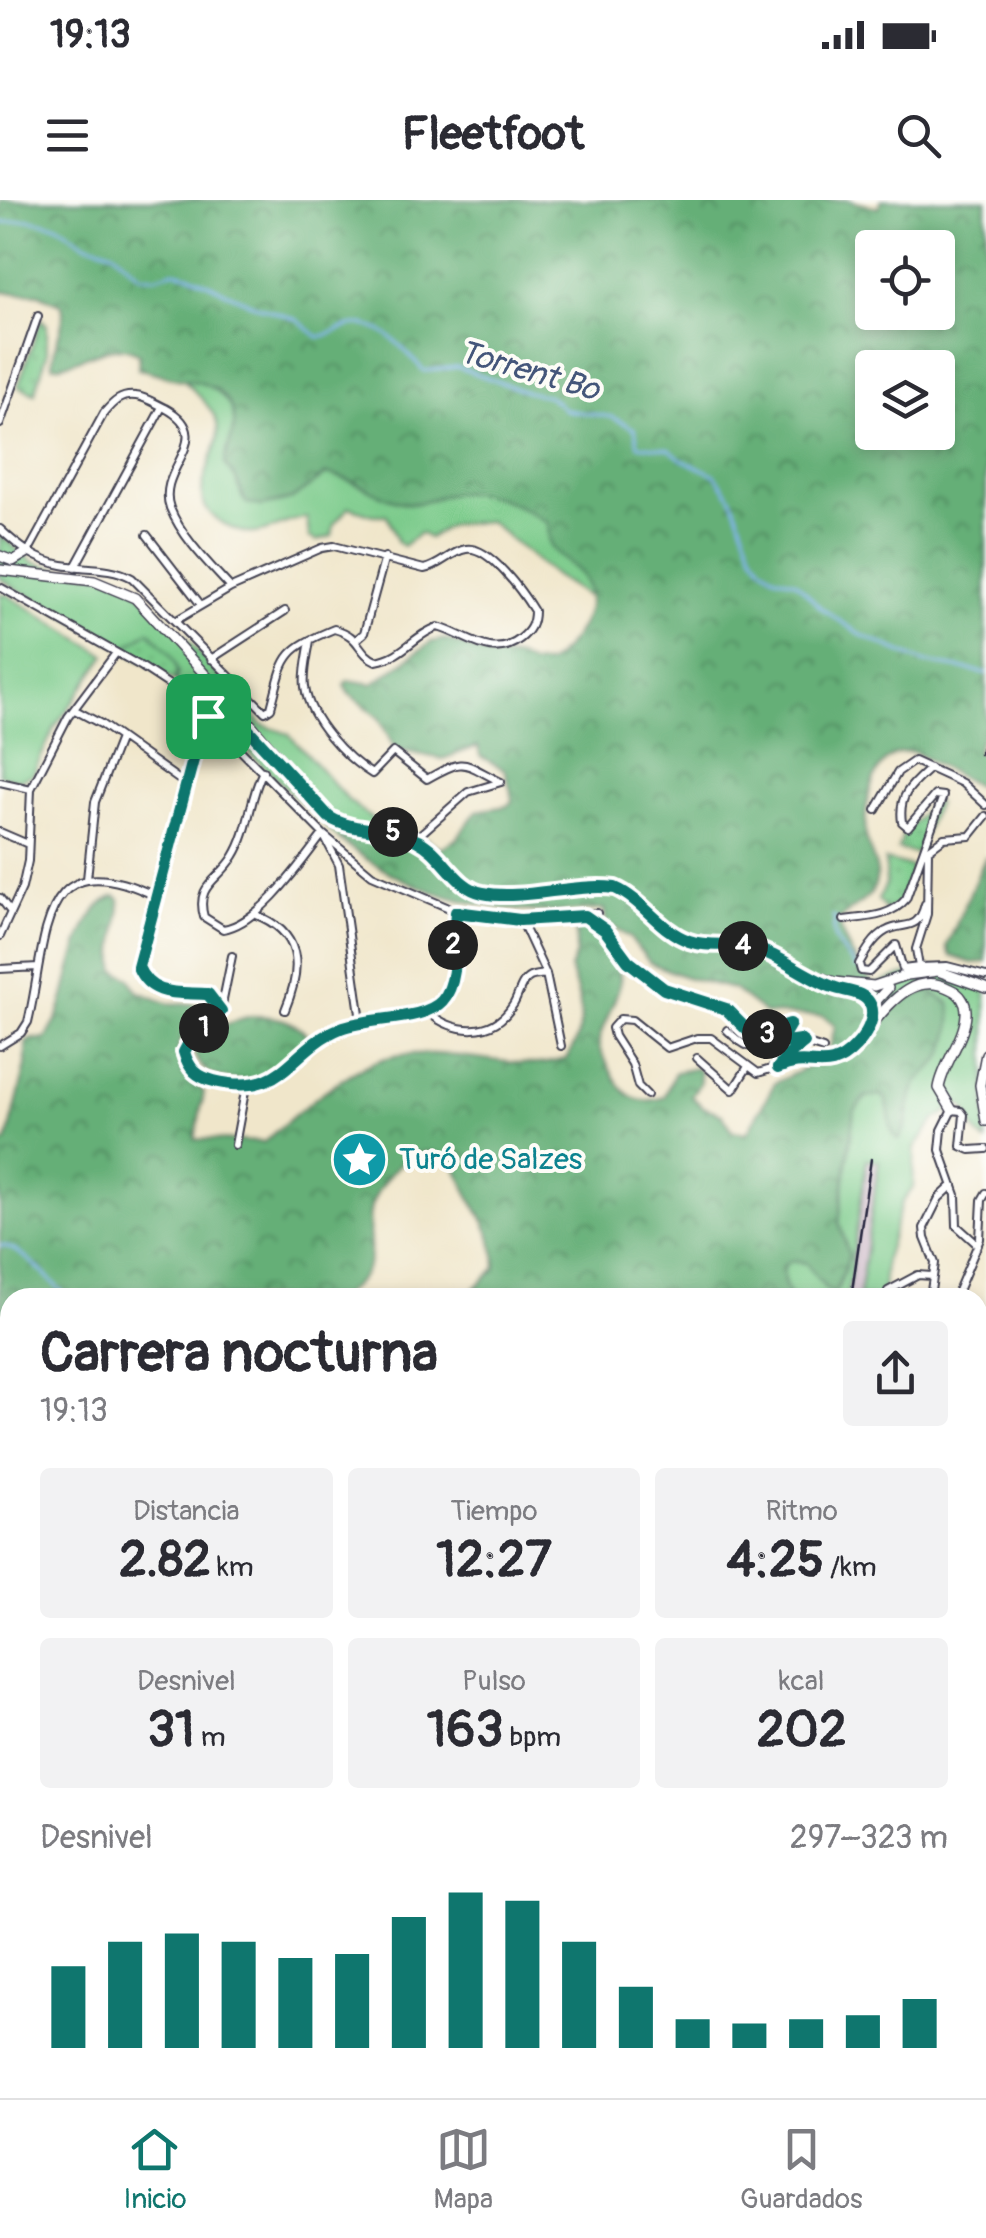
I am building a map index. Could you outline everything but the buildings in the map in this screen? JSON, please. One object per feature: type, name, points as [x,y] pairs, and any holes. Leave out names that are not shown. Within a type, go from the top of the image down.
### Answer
[{"type":"main road","points":[[0,556],[13,561],[28,552]]},
{"type":"main road","points":[[0,570],[88,580],[135,598],[290,768],[320,809],[345,825],[415,839],[475,891],[494,894],[615,888],[684,939],[758,949],[816,980],[856,989],[886,986],[917,970],[953,974],[986,991]]},
{"type":"main road","points":[[125,594],[195,670],[207,680],[227,686]]},
{"type":"main road","points":[[195,670],[227,686]]},
{"type":"main road","points":[[203,711],[209,695],[207,680]]},
{"type":"main road","points":[[227,686],[232,707]]},
{"type":"main road","points":[[203,711],[215,703],[232,707]]},
{"type":"main road","points":[[930,972],[986,991]]},
{"type":"main road","points":[[874,1004],[918,985],[937,984],[960,995],[966,1019],[938,1088],[952,1110]]},
{"type":"main road","points":[[867,1030],[874,1004],[886,986]]},
{"type":"main road","points":[[856,989],[874,1004]]},
{"type":"main road","points":[[986,1054],[980,1085],[986,1121]]},
{"type":"street","points":[[0,424],[38,316]]},
{"type":"street","points":[[28,552],[104,412],[115,400],[138,396],[181,417],[188,428],[187,442],[170,480],[169,505],[188,536],[231,588]]},
{"type":"street","points":[[75,567],[162,406]]},
{"type":"street","points":[[0,529],[28,552],[54,563],[127,575],[211,659],[227,686],[268,712],[285,659],[310,638],[334,629],[357,639],[366,657],[376,661],[402,653],[426,631],[438,627],[497,650],[526,635],[534,623],[534,612],[490,557],[480,551],[470,548],[424,569],[334,546],[231,588],[174,621]]},
{"type":"street","points":[[147,535],[201,605]]},
{"type":"street","points":[[357,639],[364,633],[385,557]]},
{"type":"street","points":[[0,586],[173,687],[203,711],[323,834],[372,876],[456,912],[520,920],[598,913]]},
{"type":"street","points":[[211,659],[285,611]]},
{"type":"street","points":[[310,638],[305,674],[309,701],[318,719],[361,767],[372,774],[393,752],[427,779],[464,762],[501,782],[468,792],[415,839]]},
{"type":"street","points":[[0,936],[22,888],[31,789],[74,710],[116,652]]},
{"type":"street","points":[[74,710],[188,786]]},
{"type":"street","points":[[203,711],[188,786],[138,967],[144,982],[171,994],[208,994],[221,1011]]},
{"type":"street","points":[[87,879],[95,802],[120,738]]},
{"type":"street","points":[[876,810],[902,768],[914,761],[962,783],[986,805]]},
{"type":"street","points":[[844,920],[880,915],[902,905],[943,796],[938,794],[908,827],[902,822],[900,808],[905,792],[930,768]]},
{"type":"street","points":[[263,772],[256,785],[244,838],[232,860],[204,891],[200,902],[204,918],[223,930],[235,928],[254,914],[323,834]]},
{"type":"street","points":[[0,782],[31,789]]},
{"type":"street","points":[[925,848],[944,838],[970,836],[986,816]]},
{"type":"street","points":[[0,832],[28,844]]},
{"type":"street","points":[[323,834],[339,865],[361,1021]]},
{"type":"street","points":[[917,970],[916,948],[927,914],[925,848]]},
{"type":"street","points":[[0,1046],[21,1034],[28,1022],[51,914],[64,892],[87,879],[116,879],[155,896]]},
{"type":"street","points":[[928,891],[920,918],[906,927],[887,930],[858,964],[861,971],[869,972],[896,945],[904,970],[947,966],[986,976]]},
{"type":"street","points":[[0,898],[10,911]]},
{"type":"street","points":[[232,956],[221,1011],[191,1039],[184,1052],[200,1078],[246,1086],[281,1074],[316,1041],[361,1021],[428,1012],[444,999],[452,984],[456,912]]},
{"type":"street","points":[[254,914],[283,931],[297,960],[292,992],[284,1010]]},
{"type":"street","points":[[585,916],[605,930],[628,961],[671,994],[726,1009],[757,1035],[790,1024],[779,1043],[768,1051],[740,1044],[727,1030]]},
{"type":"street","points":[[520,920],[546,974],[561,1046]]},
{"type":"street","points":[[0,969],[38,968]]},
{"type":"street","points":[[428,1012],[454,1029],[472,1031],[505,1015],[523,984],[530,977],[546,974]]},
{"type":"street","points":[[647,1095],[640,1089],[632,1064],[614,1036],[612,1028],[620,1019],[632,1020],[667,1048],[711,1038],[747,1068],[762,1073],[796,1061],[826,1066],[854,1048],[867,1030]]},
{"type":"street","points":[[779,1043],[800,1040],[823,1050]]},
{"type":"street","points":[[778,1068],[804,1043]]},
{"type":"street","points":[[697,1058],[733,1090],[747,1068]]},
{"type":"street","points":[[235,1145],[246,1086]]},
{"type":"street","points":[[978,1244],[957,1226],[953,1185],[940,1150],[942,1130],[952,1110],[964,1115],[961,1146],[986,1149]]},
{"type":"street","points":[[931,1288],[935,1263],[924,1228],[938,1198],[953,1185]]},
{"type":"street","points":[[959,1288],[978,1244],[986,1192]]},
{"type":"street","points":[[894,1288],[918,1276],[932,1276]]},
{"type":"shaded area","points":[[867,1158],[879,1160],[860,1288],[848,1288]]},
{"type":"green space","points":[[0,200],[847,200],[879,208],[881,200],[986,200],[986,727],[976,751],[986,755],[986,791],[913,752],[888,759],[873,781],[866,810],[866,836],[876,881],[866,898],[840,920],[841,930],[860,968],[880,990],[899,999],[930,991],[950,1004],[951,1024],[941,1058],[915,1087],[899,1140],[892,1130],[883,1095],[865,1097],[854,1112],[839,1222],[849,1256],[837,1288],[825,1288],[806,1263],[794,1260],[784,1265],[786,1288],[475,1288],[496,1268],[491,1239],[454,1166],[439,1154],[427,1152],[402,1162],[375,1196],[367,1268],[351,1288],[0,1288],[0,1142],[7,1142],[26,1065],[26,1043],[30,1039],[46,1039],[60,1010],[84,930],[102,904],[115,896],[120,899],[116,970],[130,978],[137,991],[167,1003],[194,1004],[201,1011],[200,1020],[182,1037],[179,1048],[183,1073],[204,1092],[195,1139],[264,1142],[339,1081],[390,1057],[443,1055],[536,1064],[566,1059],[578,1036],[581,1014],[570,969],[576,954],[576,924],[597,934],[619,971],[619,988],[599,1046],[615,1079],[634,1098],[664,1097],[675,1072],[697,1068],[700,1083],[691,1096],[703,1107],[722,1114],[733,1131],[747,1133],[775,1083],[828,1057],[835,1026],[823,1016],[766,1014],[733,989],[650,963],[629,937],[606,923],[604,909],[533,911],[464,901],[400,878],[340,840],[377,823],[441,848],[456,839],[477,811],[507,806],[513,800],[505,770],[480,756],[478,746],[443,759],[395,750],[379,718],[348,693],[348,680],[373,684],[431,642],[445,639],[491,656],[547,664],[566,647],[582,624],[587,612],[588,586],[582,575],[552,547],[548,523],[512,503],[487,495],[459,493],[407,503],[326,474],[292,499],[262,506],[246,503],[225,465],[234,425],[232,411],[223,396],[201,383],[138,369],[139,354],[128,349],[107,350],[53,366],[62,305],[39,294],[0,292]]},
{"type":"green space","points":[[41,319],[47,325],[47,354],[35,393],[18,386]]},
{"type":"green space","points":[[194,378],[216,391],[235,417],[225,465],[235,477],[243,499],[281,502],[326,474],[407,503],[459,493],[500,498],[548,523],[550,544],[584,577],[590,598],[555,576],[489,521],[450,525],[429,538],[420,533],[403,546],[398,543],[387,515],[349,507],[334,524],[332,536],[317,541],[309,537],[307,518],[254,533],[227,526],[207,509],[202,498],[217,424],[208,406],[184,380]]},
{"type":"green space","points":[[0,535],[33,562],[107,575],[131,584],[181,632],[262,725],[289,734],[348,800],[377,823],[340,840],[175,681],[178,672],[150,632],[124,649],[0,579]]},
{"type":"green space","points":[[0,594],[106,655],[55,727],[33,774],[20,780],[0,775]]},
{"type":"green space","points":[[149,631],[174,660],[175,681],[124,649]]},
{"type":"green space","points":[[934,801],[937,803],[916,854],[898,849],[904,833]]},
{"type":"green space","points":[[986,856],[986,962],[972,963],[951,956],[947,946]]},
{"type":"green space","points":[[885,860],[912,867],[902,901],[886,911],[878,900],[886,884]]},
{"type":"green space","points":[[926,967],[986,981],[986,1142],[959,1104],[934,1121],[915,1148],[913,1188],[902,1203],[885,1259],[883,1288],[860,1288],[879,1161],[867,1159],[848,1288],[838,1288],[849,1256],[839,1222],[850,1125],[856,1106],[871,1094],[883,1095],[894,1136],[906,1128],[914,1088],[944,1045],[949,1021],[948,1002],[930,991],[895,996],[877,984]]},
{"type":"green space","points":[[252,1016],[292,1023],[309,1039],[278,1069],[256,1079],[221,1078],[202,1068],[194,1049],[220,1028]]},
{"type":"green space","points":[[788,1261],[806,1263],[827,1288],[786,1288],[784,1269]]},
{"type":"waterway","name":"Torrent Bo","points":[[0,223],[29,220],[57,225],[85,243],[113,251],[140,276],[155,277],[174,271],[188,274],[249,303],[297,320],[318,337],[350,326],[372,327],[392,338],[424,371],[457,367],[549,396],[565,410],[612,417],[635,429],[638,445],[669,449],[715,475],[732,499],[753,554],[763,567],[775,576],[796,582],[821,608],[861,635],[923,662],[986,673]]},
{"type":"waterway","points":[[833,917],[836,940],[857,969]]},
{"type":"waterway","points":[[0,1245],[28,1259],[58,1288]]},
{"type":"railway","points":[[980,754],[986,737]]},
{"type":"railway","points":[[852,1288],[871,1159]]},
{"type":"place","name":"Turó de Salzes","points":[[360,1159]]},
{"type":"route","points":[[213,703],[230,710],[329,817],[345,825],[419,841],[470,889],[494,894],[615,888],[684,939],[758,949],[816,980],[862,996],[873,1012],[867,1030],[854,1048],[826,1066],[796,1061],[778,1068],[804,1043],[779,1043],[790,1024],[757,1035],[726,1009],[671,994],[628,961],[611,936],[585,916],[520,920],[456,912],[452,984],[444,999],[428,1012],[361,1021],[337,1030],[316,1041],[281,1074],[260,1083],[246,1086],[200,1078],[184,1052],[191,1039],[221,1011],[216,1002],[208,994],[171,994],[154,988],[144,982],[138,967],[202,726],[208,716],[203,711],[213,703]]}]
